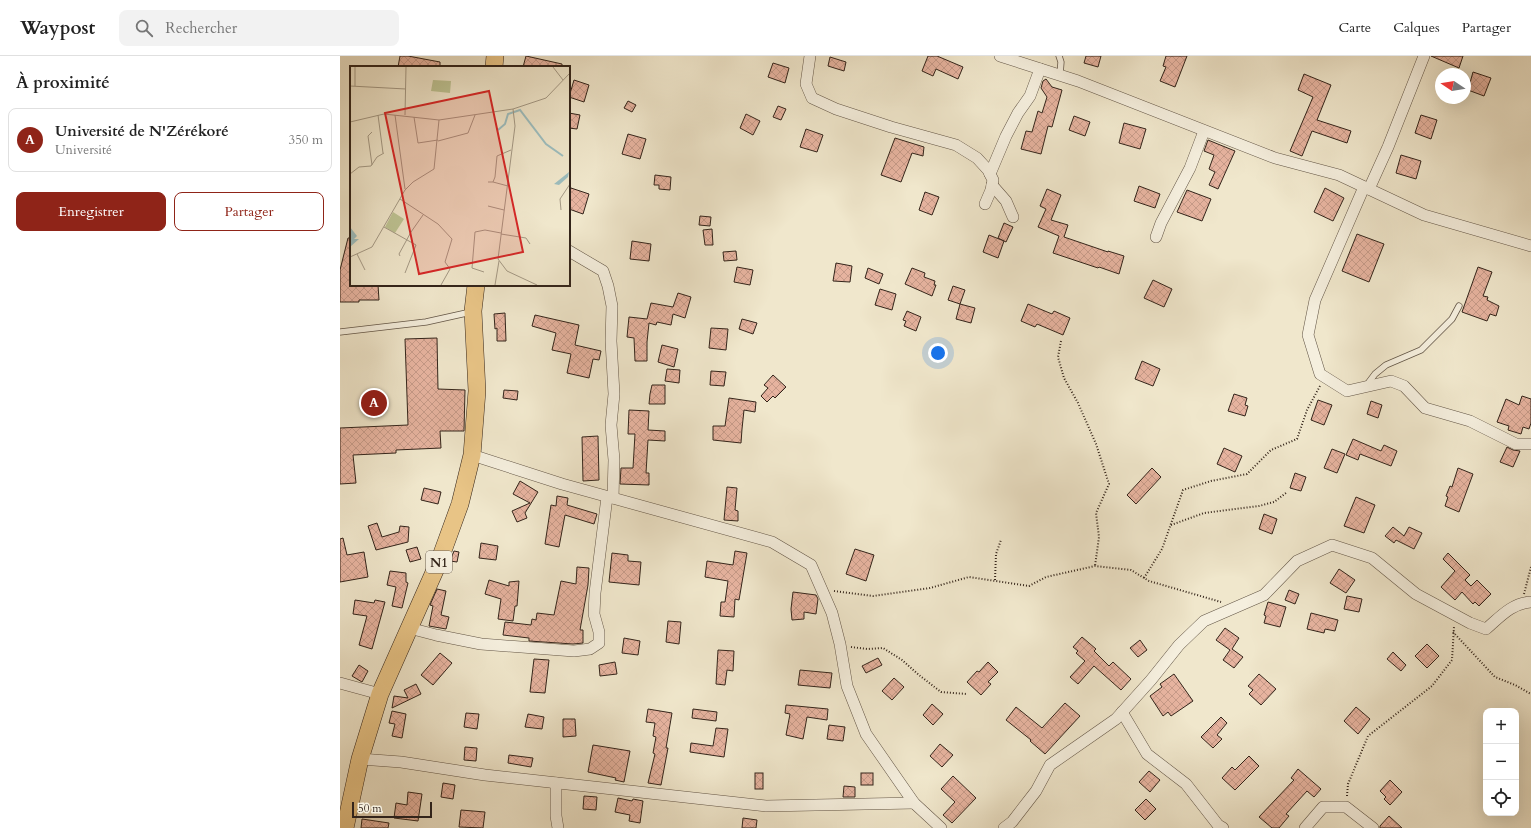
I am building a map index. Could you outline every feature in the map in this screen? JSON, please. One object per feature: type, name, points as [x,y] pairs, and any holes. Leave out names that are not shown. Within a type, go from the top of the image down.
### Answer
[{"type":"main road","points":[[494,66],[495,56]]},
{"type":"main road","name":"N1","points":[[345,828],[360,759],[380,694],[440,559],[460,504],[472,455],[477,392],[473,311],[476,286]]},
{"type":"street","points":[[810,56],[806,84],[812,98],[836,109],[891,127],[956,145],[977,158],[988,170],[991,179],[1006,201],[1014,217]]},
{"type":"street","points":[[1000,56],[1060,76],[1275,158],[1339,175],[1424,215],[1531,246]]},
{"type":"street","points":[[1424,56],[1388,147],[1367,188],[1316,300],[1308,335],[1320,374],[1347,390],[1391,381],[1404,386],[1425,408],[1470,422],[1516,444],[1531,444]]},
{"type":"street","points":[[985,204],[991,190],[991,179],[1006,136],[1018,113],[1030,96],[1040,69]]},
{"type":"street","points":[[1156,237],[1161,223],[1190,168],[1204,131]]},
{"type":"street","points":[[409,628],[481,644],[574,651],[590,649],[599,643],[599,632],[594,614],[595,593],[610,498],[614,460],[611,425],[614,394],[611,341],[612,306],[603,271],[570,252]]},
{"type":"street","points":[[472,455],[610,498],[772,542],[811,565],[832,613],[840,644],[847,686],[866,734],[914,803],[941,828]]},
{"type":"street","points":[[1004,828],[1012,822],[1036,791],[1050,765],[1116,719],[1151,680],[1179,645],[1204,621],[1264,595],[1297,561],[1332,545],[1372,558],[1416,594],[1470,623],[1486,629],[1506,611],[1526,602]]},
{"type":"street","points":[[340,683],[380,694]]},
{"type":"street","points":[[1122,712],[1147,754],[1186,784],[1218,825],[1223,828]]},
{"type":"street","points":[[360,759],[401,762],[485,775],[766,806],[914,803]]},
{"type":"street","points":[[556,783],[556,816],[558,828]]},
{"type":"street","points":[[1305,828],[1323,807],[1346,807],[1373,828]]},
{"type":"lane","points":[[1059,56],[1061,62],[1060,76]]},
{"type":"lane","points":[[1365,387],[1375,374],[1386,365],[1421,350],[1452,319],[1459,306]]},
{"type":"lane","points":[[340,332],[426,322],[473,311]]},
{"type":"path","points":[[1061,341],[1058,356],[1064,378],[1081,410],[1096,444],[1109,484],[1096,513],[1099,537],[1095,566]]},
{"type":"path","points":[[1144,578],[1162,549],[1184,490],[1247,474],[1271,450],[1297,439],[1307,410],[1325,377]]},
{"type":"path","points":[[1171,524],[1204,513],[1259,506],[1274,502],[1286,493]]},
{"type":"path","points":[[995,580],[996,554],[1001,540]]},
{"type":"path","points":[[821,589],[873,596],[930,588],[970,577],[1029,586],[1046,577],[1095,566],[1131,570],[1149,581],[1238,606]]},
{"type":"path","points":[[1526,602],[1531,567]]},
{"type":"path","points":[[1346,807],[1348,784],[1368,736],[1432,686],[1452,660],[1454,615]]},
{"type":"path","points":[[1453,632],[1495,677],[1515,685],[1531,694]]},
{"type":"path","points":[[840,644],[853,648],[883,648],[902,660],[941,692],[966,694]]},
{"type":"building","points":[[400,56],[440,62],[440,66],[398,66]]},
{"type":"building","points":[[526,56],[562,64],[562,66],[523,66]]},
{"type":"building","points":[[928,56],[937,56],[963,67],[958,79],[936,69],[933,76],[922,71]]},
{"type":"building","points":[[1086,56],[1101,56],[1098,67],[1084,63]]},
{"type":"building","points":[[1166,56],[1187,56],[1175,87],[1160,81],[1166,67],[1163,66]]},
{"type":"building","points":[[1431,56],[1463,56],[1459,68]]},
{"type":"building","points":[[830,57],[846,62],[844,71],[828,66]]},
{"type":"building","points":[[773,63],[789,68],[785,83],[768,77]]},
{"type":"building","points":[[1473,72],[1491,78],[1484,96],[1471,91],[1471,79]]},
{"type":"building","points":[[1304,74],[1331,85],[1317,120],[1351,131],[1347,143],[1312,131],[1302,156],[1290,151],[1313,97],[1298,90]]},
{"type":"building","points":[[1046,79],[1052,87],[1062,90],[1052,127],[1048,126],[1041,154],[1021,149],[1026,131],[1032,132],[1038,111],[1042,113],[1047,97],[1041,88],[1043,81]]},
{"type":"building","points":[[574,80],[589,85],[584,102],[570,97]]},
{"type":"building","points":[[628,101],[636,105],[632,112],[624,108]]},
{"type":"building","points":[[778,106],[786,109],[781,120],[773,117]]},
{"type":"building","points":[[570,113],[580,115],[577,129],[570,128]]},
{"type":"building","points":[[746,114],[760,121],[753,135],[740,128]]},
{"type":"building","points":[[1421,115],[1437,120],[1431,139],[1415,133]]},
{"type":"building","points":[[1074,116],[1090,122],[1085,136],[1069,130]]},
{"type":"building","points":[[1124,123],[1146,129],[1140,149],[1119,143]]},
{"type":"building","points":[[806,129],[823,135],[817,152],[800,147]]},
{"type":"building","points":[[628,134],[646,139],[640,159],[622,154]]},
{"type":"building","points":[[895,138],[924,147],[923,156],[912,153],[901,182],[881,175]]},
{"type":"building","points":[[1208,140],[1235,151],[1218,189],[1209,185],[1215,172],[1209,169],[1214,155],[1204,151]]},
{"type":"building","points":[[1401,155],[1421,161],[1416,179],[1396,173]]},
{"type":"building","points":[[655,175],[671,177],[670,190],[659,189],[659,185],[654,185]]},
{"type":"building","points":[[1139,186],[1160,194],[1155,208],[1134,201]]},
{"type":"building","points":[[571,188],[589,194],[583,214],[570,209]]},
{"type":"building","points":[[1325,188],[1344,198],[1333,221],[1314,212]]},
{"type":"building","points":[[1047,189],[1061,195],[1051,220],[1068,225],[1064,237],[1124,256],[1119,274],[1053,253],[1059,236],[1038,227],[1046,209],[1040,206]]},
{"type":"building","points":[[1187,190],[1211,199],[1202,221],[1177,212]]},
{"type":"building","points":[[925,192],[939,197],[932,215],[919,210]]},
{"type":"building","points":[[700,216],[711,217],[710,226],[699,225]]},
{"type":"building","points":[[1004,223],[1013,227],[1006,242],[998,238]]},
{"type":"building","points":[[712,229],[713,245],[705,245],[703,230]]},
{"type":"building","points":[[1357,234],[1384,244],[1369,282],[1342,271]]},
{"type":"building","points":[[989,235],[1004,241],[998,258],[983,252]]},
{"type":"building","points":[[348,238],[350,238],[350,286],[378,286],[379,300],[340,302],[340,270]]},
{"type":"building","points":[[632,241],[651,244],[649,261],[630,259]]},
{"type":"building","points":[[736,251],[737,260],[724,261],[723,252]]},
{"type":"building","points":[[836,263],[852,266],[850,282],[833,281]]},
{"type":"building","points":[[737,267],[753,270],[750,285],[734,282]]},
{"type":"building","points":[[1478,267],[1492,272],[1483,296],[1488,297],[1487,300],[1499,306],[1496,316],[1490,314],[1487,321],[1462,312]]},
{"type":"building","points":[[868,268],[883,274],[879,284],[865,278]]},
{"type":"building","points":[[912,268],[925,273],[924,277],[935,281],[934,285],[936,285],[932,296],[905,284]]},
{"type":"building","points":[[1153,280],[1172,289],[1164,307],[1144,298]]},
{"type":"building","points":[[953,286],[965,290],[960,304],[948,300]]},
{"type":"building","points":[[880,289],[896,294],[892,310],[875,305]]},
{"type":"building","points":[[678,293],[691,297],[685,318],[673,314],[671,325],[657,322],[656,325],[649,323],[647,361],[635,361],[634,338],[627,337],[629,317],[647,319],[651,303],[673,307]]},
{"type":"building","points":[[960,304],[975,308],[971,323],[956,319]]},
{"type":"building","points":[[1028,304],[1052,314],[1054,311],[1070,318],[1063,335],[1037,324],[1035,327],[1021,321]]},
{"type":"building","points":[[907,311],[921,317],[916,331],[904,326],[906,321],[903,320]]},
{"type":"building","points":[[505,313],[506,341],[497,341],[497,328],[495,329],[494,314]]},
{"type":"building","points":[[535,315],[579,325],[575,345],[601,351],[599,360],[593,359],[589,378],[567,373],[571,354],[552,350],[556,333],[532,326]]},
{"type":"building","points":[[742,319],[757,323],[753,334],[739,329]]},
{"type":"building","points":[[711,328],[728,329],[726,350],[709,348]]},
{"type":"building","points":[[437,338],[438,389],[465,390],[464,431],[440,431],[441,448],[396,450],[396,453],[353,455],[356,483],[340,484],[340,428],[408,425],[405,339]]},
{"type":"building","points":[[662,345],[678,349],[674,367],[658,362]]},
{"type":"building","points":[[1142,361],[1160,369],[1153,386],[1135,379]]},
{"type":"building","points":[[667,369],[680,370],[679,383],[665,381]]},
{"type":"building","points":[[711,371],[726,372],[724,386],[710,385]]},
{"type":"building","points":[[773,375],[786,387],[775,398],[773,396],[767,402],[761,396],[768,388],[764,385]]},
{"type":"building","points":[[652,385],[665,385],[665,404],[649,404]]},
{"type":"building","points":[[504,390],[518,391],[517,400],[503,398]]},
{"type":"building","points":[[1234,394],[1247,398],[1245,405],[1248,406],[1245,416],[1228,411]]},
{"type":"building","points":[[1522,396],[1531,399],[1531,423],[1529,429],[1523,427],[1521,434],[1508,430],[1509,426],[1497,422],[1506,399],[1519,405]]},
{"type":"building","points":[[729,398],[756,402],[755,412],[744,410],[741,443],[713,440],[713,426],[725,426]]},
{"type":"building","points":[[1318,400],[1332,405],[1324,425],[1311,420]]},
{"type":"building","points":[[1371,401],[1382,405],[1378,418],[1367,414]]},
{"type":"building","points":[[629,410],[649,411],[648,430],[665,431],[665,441],[648,440],[646,473],[649,473],[649,485],[620,484],[621,468],[633,468],[635,434],[628,434]]},
{"type":"building","points":[[598,436],[599,480],[583,481],[582,437]]},
{"type":"building","points":[[1353,439],[1381,451],[1384,445],[1397,451],[1391,466],[1360,454],[1358,460],[1346,455]]},
{"type":"building","points":[[1507,447],[1520,451],[1513,467],[1500,462]]},
{"type":"building","points":[[1224,448],[1242,456],[1235,472],[1217,464]]},
{"type":"building","points":[[1332,449],[1345,454],[1337,473],[1324,468]]},
{"type":"building","points":[[1152,468],[1161,477],[1136,504],[1127,495]]},
{"type":"building","points":[[1458,468],[1473,474],[1459,512],[1445,506],[1448,497],[1446,496],[1450,486],[1452,487]]},
{"type":"building","points":[[1295,473],[1306,477],[1301,491],[1290,488]]},
{"type":"building","points":[[520,481],[538,492],[525,513],[527,518],[517,522],[512,511],[530,503],[513,494]]},
{"type":"building","points":[[727,487],[737,488],[735,510],[738,511],[738,521],[724,520]]},
{"type":"building","points":[[424,488],[441,492],[438,504],[421,500]]},
{"type":"building","points":[[557,496],[568,498],[567,505],[597,514],[594,524],[565,515],[559,547],[545,544],[551,505],[556,506]]},
{"type":"building","points":[[1356,497],[1375,505],[1364,533],[1344,526]]},
{"type":"building","points":[[1264,514],[1277,519],[1272,534],[1259,529]]},
{"type":"building","points":[[377,523],[382,537],[399,532],[400,526],[409,527],[408,542],[376,550],[368,526]]},
{"type":"building","points":[[1393,527],[1404,536],[1409,527],[1422,533],[1414,549],[1396,540],[1394,543],[1385,536]]},
{"type":"building","points":[[343,538],[347,555],[364,552],[368,577],[340,582],[340,539]]},
{"type":"building","points":[[481,543],[498,546],[496,560],[479,558]]},
{"type":"building","points":[[417,547],[421,559],[410,562],[406,550]]},
{"type":"building","points":[[855,549],[874,555],[866,581],[846,574]]},
{"type":"building","points":[[454,551],[459,552],[457,562],[450,561]]},
{"type":"building","points":[[735,551],[747,553],[739,600],[735,599],[734,617],[720,616],[721,602],[725,602],[728,581],[705,577],[707,561],[733,565]]},
{"type":"building","points":[[612,553],[628,555],[628,561],[641,562],[639,585],[609,582]]},
{"type":"building","points":[[1448,553],[1470,575],[1465,580],[1471,586],[1477,580],[1491,594],[1479,606],[1475,602],[1473,604],[1462,592],[1455,600],[1441,587],[1455,571],[1443,559]]},
{"type":"building","points":[[577,567],[589,568],[588,585],[580,630],[583,630],[583,643],[573,644],[529,641],[529,638],[503,635],[505,622],[531,625],[532,619],[536,620],[537,613],[554,615],[561,581],[576,584]]},
{"type":"building","points":[[1339,569],[1355,580],[1346,593],[1330,583]]},
{"type":"building","points":[[390,571],[406,573],[406,582],[408,583],[402,608],[392,606],[396,587],[387,585]]},
{"type":"building","points":[[489,580],[509,586],[509,582],[519,581],[517,606],[515,606],[513,621],[498,619],[501,599],[485,594]]},
{"type":"building","points":[[437,589],[446,591],[441,615],[449,617],[446,629],[429,626],[433,606],[430,605]]},
{"type":"building","points":[[1289,590],[1299,594],[1295,604],[1285,600]]},
{"type":"building","points":[[793,592],[816,595],[818,599],[816,614],[804,612],[804,619],[792,620],[791,609]]},
{"type":"building","points":[[1347,596],[1362,599],[1359,612],[1344,609]]},
{"type":"building","points":[[355,600],[374,603],[375,600],[385,602],[372,649],[359,645],[367,616],[353,614]]},
{"type":"building","points":[[1268,602],[1286,607],[1280,627],[1264,623],[1266,616],[1264,615]]},
{"type":"building","points":[[1311,613],[1338,620],[1335,631],[1325,629],[1324,633],[1307,629]]},
{"type":"building","points":[[668,621],[681,622],[679,644],[666,642]]},
{"type":"building","points":[[1225,628],[1239,638],[1232,649],[1243,657],[1234,668],[1223,660],[1230,650],[1216,640]]},
{"type":"building","points":[[1082,637],[1096,649],[1094,651],[1109,666],[1113,662],[1131,679],[1121,690],[1094,666],[1078,684],[1070,677],[1085,661],[1076,653],[1078,651],[1073,647]]},
{"type":"building","points":[[624,638],[640,641],[638,655],[622,653]]},
{"type":"building","points":[[1140,640],[1147,650],[1138,657],[1130,648]]},
{"type":"building","points":[[1427,644],[1439,656],[1427,668],[1415,656]]},
{"type":"building","points":[[718,650],[734,651],[733,671],[727,670],[725,685],[716,684]]},
{"type":"building","points":[[1393,652],[1406,665],[1401,671],[1387,659]]},
{"type":"building","points":[[440,653],[452,663],[433,685],[421,675]]},
{"type":"building","points":[[878,658],[882,665],[866,673],[862,666]]},
{"type":"building","points":[[534,659],[549,660],[545,693],[530,692]]},
{"type":"building","points":[[615,662],[617,674],[600,676],[599,665]]},
{"type":"building","points":[[988,662],[998,672],[988,682],[991,684],[981,695],[967,682]]},
{"type":"building","points":[[359,665],[368,671],[362,682],[352,676]]},
{"type":"building","points":[[800,670],[832,673],[830,688],[798,685]]},
{"type":"building","points":[[1174,674],[1193,701],[1171,716],[1168,712],[1163,716],[1150,696],[1162,687],[1160,684]]},
{"type":"building","points":[[1259,674],[1276,689],[1261,705],[1249,694],[1253,690],[1248,686]]},
{"type":"building","points":[[894,678],[904,687],[892,700],[882,691]]},
{"type":"building","points":[[416,684],[421,694],[392,708],[394,696],[408,698],[404,690]]},
{"type":"building","points":[[1065,703],[1080,716],[1045,754],[1030,741],[1031,740],[1006,720],[1016,707],[1042,728]]},
{"type":"building","points":[[932,704],[943,714],[933,725],[923,715]]},
{"type":"building","points":[[786,705],[828,709],[827,720],[807,717],[803,739],[786,735],[790,714],[785,713]]},
{"type":"building","points":[[1356,707],[1370,719],[1358,734],[1344,721]]},
{"type":"building","points":[[648,709],[672,713],[666,748],[668,748],[661,785],[648,783],[655,754],[653,753],[656,737],[653,736],[655,723],[646,722]]},
{"type":"building","points":[[693,709],[717,712],[716,721],[692,718]]},
{"type":"building","points":[[392,711],[406,714],[402,738],[392,736],[395,724],[389,723]]},
{"type":"building","points":[[466,713],[479,714],[477,729],[464,727]]},
{"type":"building","points":[[528,714],[544,717],[542,729],[525,727]]},
{"type":"building","points":[[1221,717],[1227,723],[1217,735],[1222,739],[1213,748],[1201,737]]},
{"type":"building","points":[[563,719],[575,719],[576,736],[563,737]]},
{"type":"building","points":[[829,725],[845,727],[843,741],[827,739]]},
{"type":"building","points":[[716,728],[728,729],[724,757],[690,752],[691,743],[713,746]]},
{"type":"building","points":[[940,744],[953,755],[942,767],[930,756]]},
{"type":"building","points":[[593,745],[630,751],[624,782],[615,780],[616,778],[588,772]]},
{"type":"building","points":[[465,747],[477,748],[476,761],[464,760]]},
{"type":"building","points":[[509,755],[533,758],[531,767],[508,763]]},
{"type":"building","points":[[1249,756],[1259,766],[1235,790],[1222,778],[1232,767],[1235,770]]},
{"type":"building","points":[[1298,769],[1321,789],[1314,797],[1307,791],[1286,814],[1289,816],[1279,828],[1272,828],[1259,817],[1294,780],[1291,778]]},
{"type":"building","points":[[1149,771],[1160,780],[1150,792],[1139,782]]},
{"type":"building","points":[[755,773],[763,773],[763,789],[755,789]]},
{"type":"building","points":[[861,773],[873,773],[873,785],[861,785]]},
{"type":"building","points":[[953,776],[976,798],[952,823],[943,815],[955,802],[941,789]]},
{"type":"building","points":[[1390,780],[1402,792],[1390,805],[1384,799],[1386,797],[1380,791]]},
{"type":"building","points":[[443,783],[455,785],[453,799],[441,797]]},
{"type":"building","points":[[844,786],[855,787],[855,797],[843,797]]},
{"type":"building","points":[[408,792],[422,794],[418,821],[394,818],[396,803],[407,805]]},
{"type":"building","points":[[584,796],[597,797],[596,810],[583,809]]},
{"type":"building","points":[[618,798],[632,801],[633,799],[643,801],[640,823],[629,821],[630,815],[615,812]]},
{"type":"building","points":[[1146,799],[1156,809],[1145,820],[1135,810]]},
{"type":"building","points":[[461,810],[485,812],[483,828],[459,827]]},
{"type":"building","points":[[1389,816],[1402,828],[1380,828]]},
{"type":"building","points":[[743,818],[757,820],[756,828],[742,828]]},
{"type":"building","points":[[362,819],[389,823],[388,828],[361,828]]},
{"type":"place","name":"Université de N'Zérékoré","points":[[374,403]]}]
